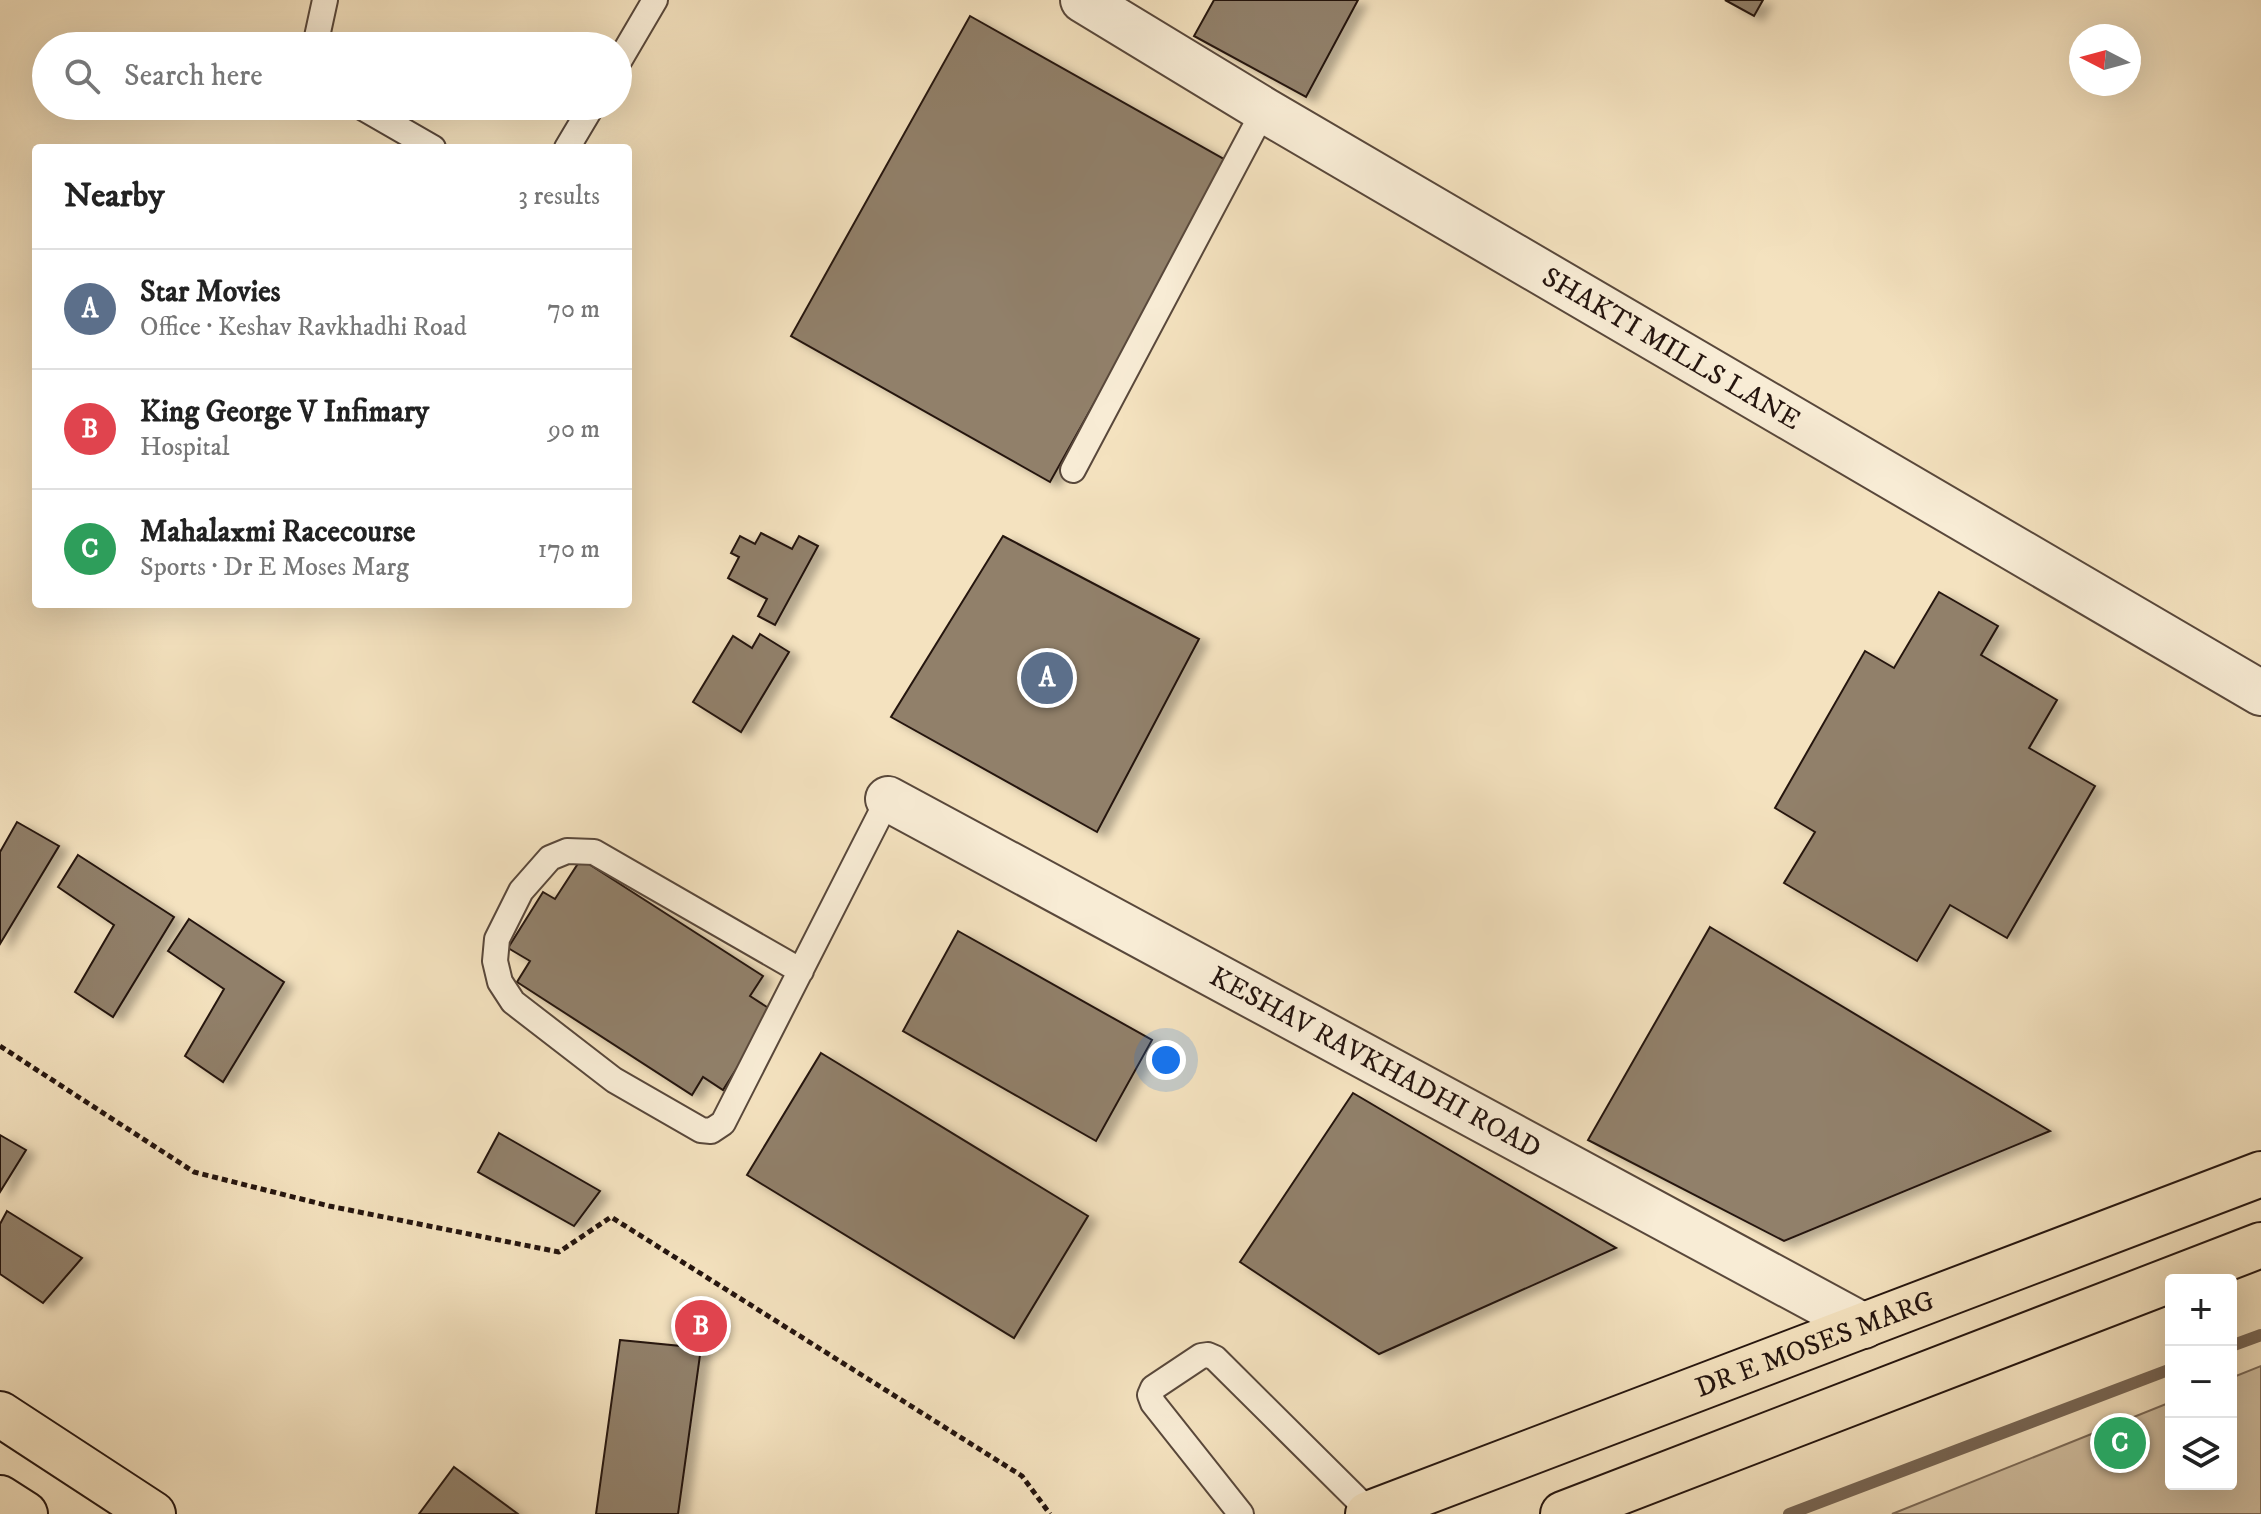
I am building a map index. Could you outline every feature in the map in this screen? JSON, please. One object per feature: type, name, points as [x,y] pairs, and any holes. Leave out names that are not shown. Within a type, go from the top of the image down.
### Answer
[{"type":"main road","name":"DR E MOSES MARG","points":[[1369,1514],[2261,1174]]},
{"type":"main road","points":[[1563,1514],[2261,1245]]},
{"type":"main road","points":[[0,1414],[153,1514]]},
{"type":"main road","points":[[0,1498],[25,1514]]},
{"type":"street","name":"SHAKTI MILLS LANE","points":[[1083,0],[1264,110],[2261,693]]},
{"type":"street","name":"KESHAV RAVKHADHI ROAD","points":[[888,799],[1864,1326]]},
{"type":"lane","points":[[318,32],[325,0]]},
{"type":"lane","points":[[632,39],[655,0]]},
{"type":"lane","points":[[1073,470],[1264,110]]},
{"type":"lane","points":[[384,120],[426,144]]},
{"type":"lane","points":[[569,144],[584,120]]},
{"type":"lane","points":[[801,971],[594,852],[567,851],[550,858],[521,891],[497,939],[495,961],[500,982],[513,1002],[614,1080],[701,1130],[711,1131],[723,1123],[801,971],[888,799]]},
{"type":"lane","points":[[1241,1514],[1153,1403],[1150,1395],[1153,1388],[1201,1356],[1215,1358],[1369,1514]]},
{"type":"path","points":[[0,1046],[194,1172],[329,1206],[559,1252],[611,1217],[1022,1476],[1050,1514]]},
{"type":"shaded area","points":[[2261,1366],[2261,1514],[1892,1514],[2165,1404],[2165,1490],[2237,1490],[2237,1376]]},
{"type":"building","points":[[1214,0],[1358,0],[1306,97],[1194,36]]},
{"type":"building","points":[[1725,0],[1763,0],[1754,16]]},
{"type":"building","points":[[970,16],[1229,162],[1050,482],[791,336]]},
{"type":"building","points":[[761,533],[792,549],[799,536],[818,546],[775,625],[758,616],[767,599],[728,578],[739,557],[731,553],[740,536],[755,544]]},
{"type":"building","points":[[1003,536],[1199,639],[1097,832],[891,717]]},
{"type":"building","points":[[1939,592],[1998,626],[1981,655],[2057,700],[2029,748],[2095,786],[2007,938],[1950,905],[1917,961],[1784,883],[1815,832],[1775,808],[1865,651],[1894,668]]},
{"type":"building","points":[[760,634],[789,652],[741,732],[693,702],[733,636],[752,648]]},
{"type":"building","points":[[17,822],[59,846],[0,944],[0,852]]},
{"type":"building","points":[[78,855],[174,917],[113,1017],[75,992],[114,925],[58,887]]},
{"type":"building","points":[[581,859],[763,976],[750,996],[773,1011],[723,1090],[703,1077],[692,1095],[517,982],[530,961],[508,948],[543,892],[555,899]]},
{"type":"building","points":[[189,919],[284,982],[223,1082],[185,1056],[224,989],[168,951]]},
{"type":"building","points":[[1710,927],[2050,1131],[1784,1241],[1588,1140]]},
{"type":"building","points":[[958,931],[1152,1040],[1096,1141],[903,1031]]},
{"type":"building","points":[[821,1053],[1088,1216],[1014,1338],[747,1175]]},
{"type":"building","points":[[1353,1093],[1616,1248],[1379,1354],[1240,1262]]},
{"type":"building","points":[[499,1133],[600,1191],[574,1226],[478,1172]]},
{"type":"building","points":[[0,1135],[26,1150],[0,1192]]},
{"type":"building","points":[[7,1211],[82,1258],[43,1303],[0,1274],[0,1224]]},
{"type":"building","points":[[620,1340],[701,1348],[678,1514],[596,1514]]},
{"type":"building","points":[[454,1467],[518,1514],[419,1514]]},
{"type":"waterway","points":[[2237,1344],[2261,1335]]},
{"type":"waterway","points":[[1789,1514],[2165,1371]]},
{"type":"place","name":"Star Movies","points":[[1047,678]]},
{"type":"place","name":"King George V Infimary","points":[[701,1326]]},
{"type":"place","name":"Mahalaxmi Racecourse","points":[[2120,1443]]}]
